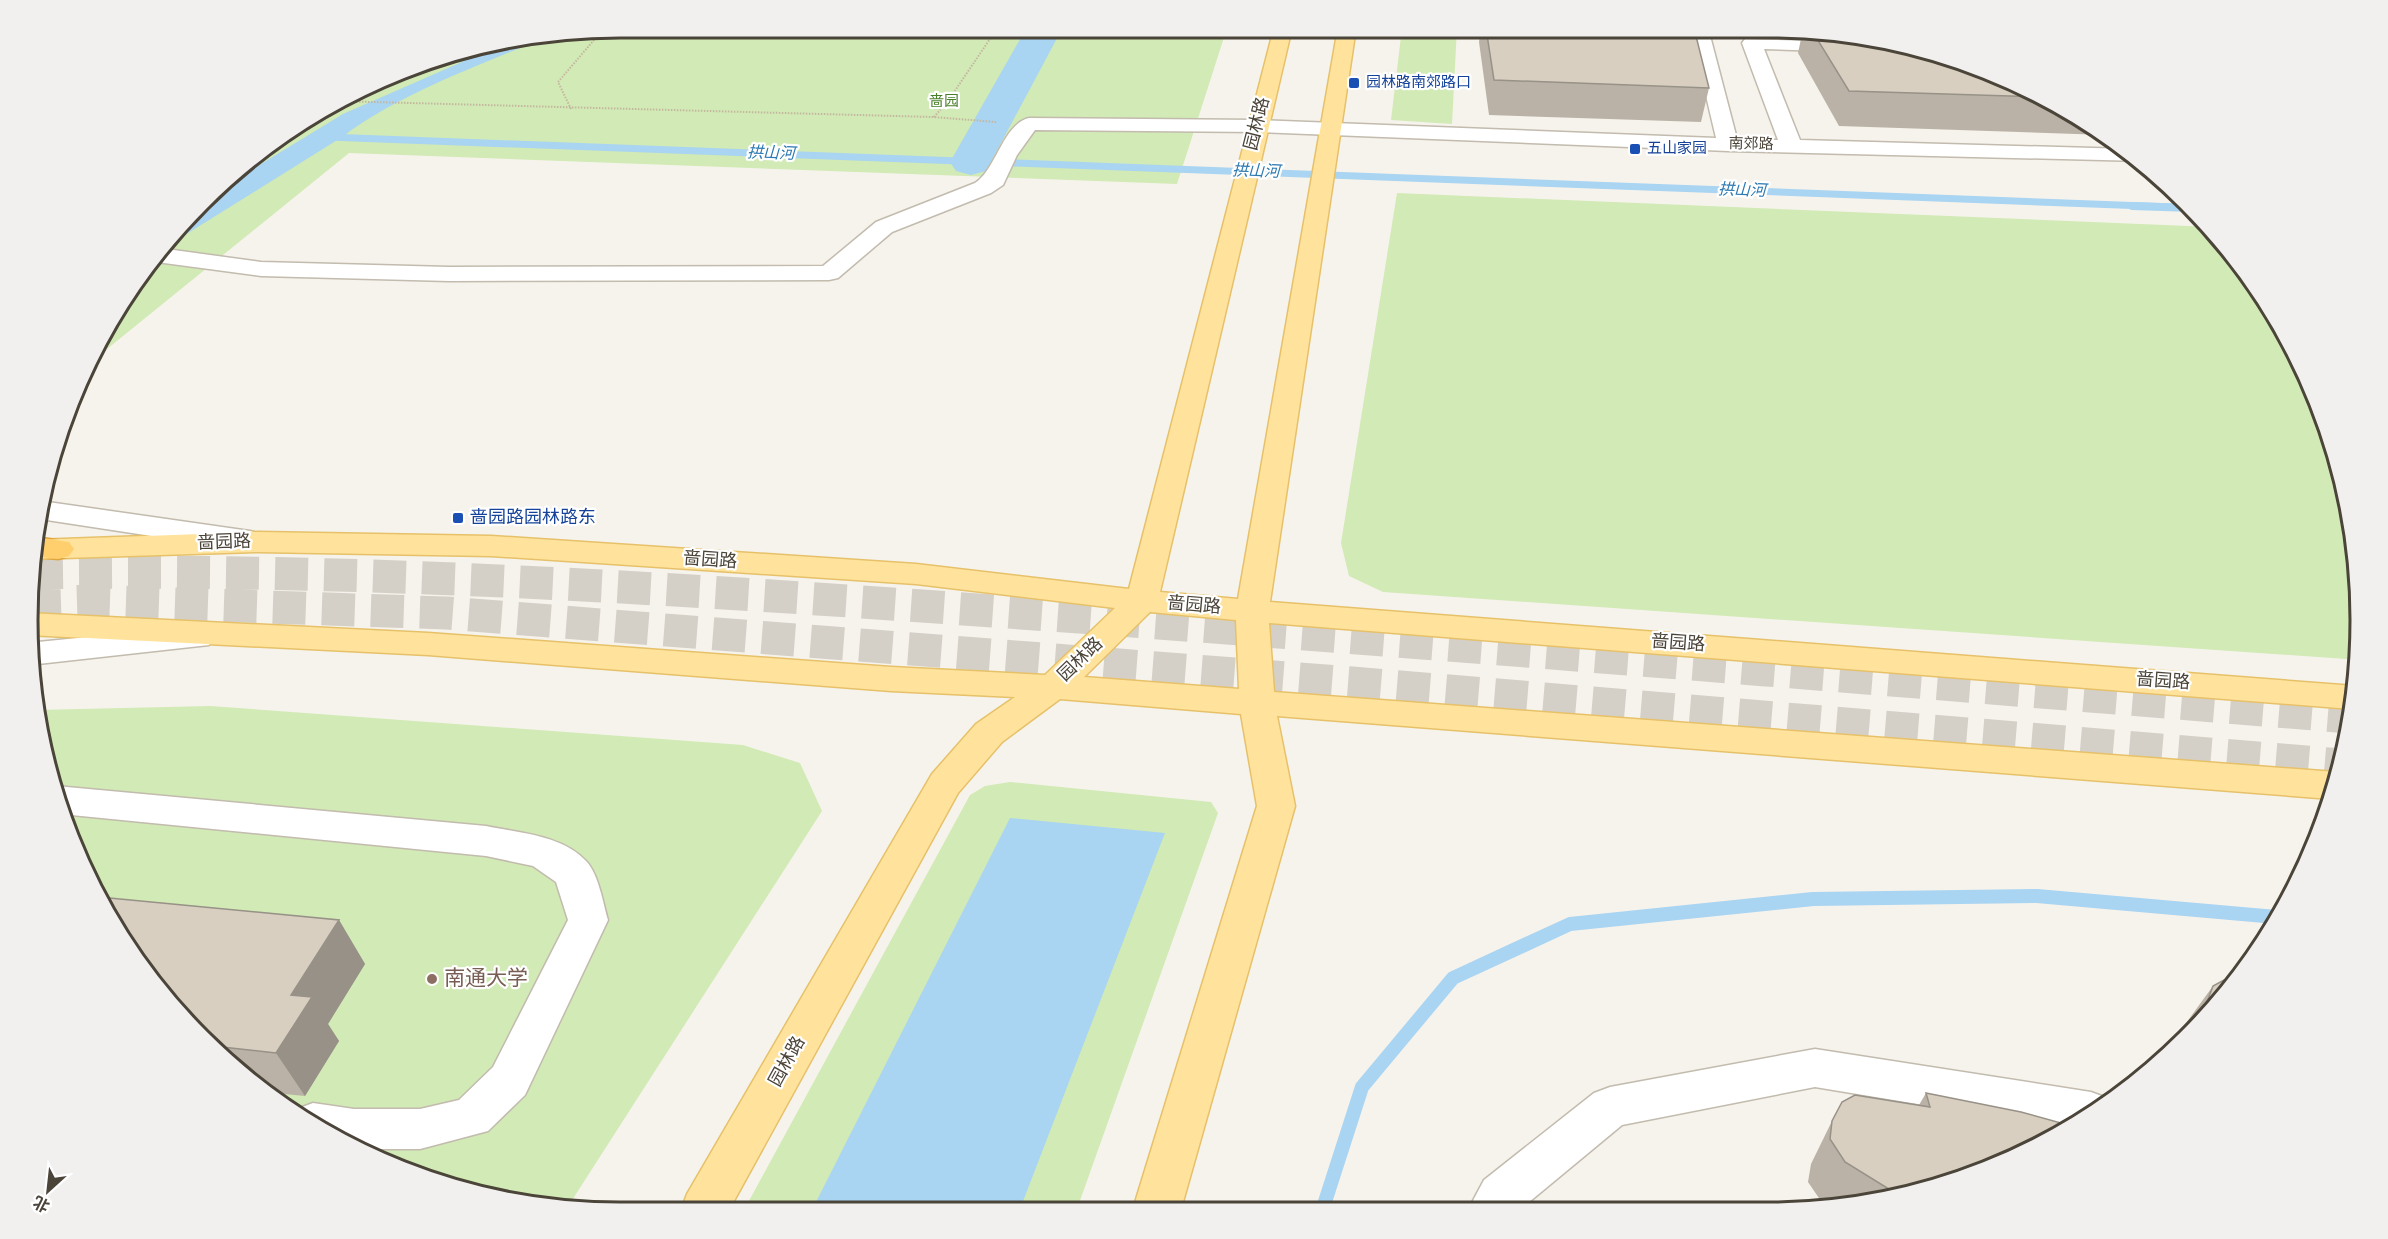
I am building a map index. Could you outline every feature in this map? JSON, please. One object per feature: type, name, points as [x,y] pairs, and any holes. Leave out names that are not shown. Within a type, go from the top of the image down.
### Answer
[{"type":"main road","name":"园林路","points":[[709,1202],[945,784],[989,733],[1053,687],[1142,601],[1280,38]]},
{"type":"main road","points":[[1159,1202],[1276,806],[1257,705],[1252,611],[1345,38]]},
{"type":"main road","name":"啬园路","points":[[42,549],[258,542],[490,546],[916,574],[1142,601],[1252,611],[2346,696]]},
{"type":"main road","points":[[38,625],[428,644],[891,679],[1053,687],[1257,705],[2326,785]]},
{"type":"street","points":[[1701,38],[1728,145]]},
{"type":"street","points":[[1791,146],[1752,43],[1868,49]]},
{"type":"street","name":"南郊路","points":[[1029,124],[1257,126],[1728,145],[2120,156]]},
{"type":"street","points":[[165,257],[261,268],[449,274],[829,273],[884,227],[984,188],[995,180],[1006,154],[1029,124]]},
{"type":"street","points":[[48,511],[258,542]]},
{"type":"street","points":[[39,653],[224,634]]},
{"type":"street","points":[[69,809],[486,841],[544,853],[573,873],[588,920],[509,1081],[472,1117],[420,1129],[354,1129],[333,1126]]},
{"type":"street","points":[[1497,1202],[1501,1196],[1610,1107],[1815,1068],[2081,1110]]},
{"type":"path","points":[[933,117],[948,101],[991,38]]},
{"type":"path","points":[[571,109],[566,94],[558,82],[597,39]]},
{"type":"path","points":[[353,102],[933,117],[1029,124]]},
{"type":"green space","name":"啬园","points":[[620,38],[1224,38],[1177,184],[349,153],[103,352],[115,328],[136,296],[182,236],[208,208],[265,158],[328,115],[362,98],[432,68],[469,57],[544,42]]},
{"type":"green space","points":[[1401,38],[1456,38],[1452,124],[1391,120]]},
{"type":"green space","points":[[1397,193],[2197,226],[2230,265],[2273,329],[2320,432],[2331,469],[2346,544],[2350,620],[2349,659],[1383,592],[1349,576],[1341,543]]},
{"type":"green space","name":"南通大学","points":[[210,706],[743,745],[800,763],[822,811],[573,1199],[544,1197],[469,1182],[432,1171],[362,1141],[328,1124],[265,1081],[208,1031],[158,974],[115,910],[98,877],[68,807],[57,770],[45,710]]},
{"type":"green space","points":[[1010,782],[1211,802],[1218,813],[1079,1202],[748,1202],[970,795],[985,786]]},
{"type":"water","points":[[525,45],[445,79],[392,105],[181,238],[208,208],[249,171],[343,114],[477,55]]},
{"type":"water","points":[[1010,818],[1165,833],[1023,1202],[816,1202]]},
{"type":"building","points":[[1488,38],[1696,38],[1709,88],[1494,80]]},
{"type":"building","points":[[1818,40],[1844,42],[1919,57],[1956,68],[2022,96],[1849,91]]},
{"type":"building","points":[[109,898],[339,920],[291,995],[312,997],[276,1053],[226,1047],[182,1003],[158,974]]},
{"type":"building","points":[[2225,980],[2207,1002],[2213,986]]},
{"type":"building","points":[[1926,1093],[2021,1112],[2061,1123],[1956,1171],[1888,1189],[1845,1162],[1830,1139],[1832,1121],[1842,1102],[1855,1095],[1930,1107]]},
{"type":"waterway","points":[[971,162],[1039,38]]},
{"type":"waterway","name":"拱山河","points":[[328,137],[2172,207]]},
{"type":"waterway","name":"拱山河","points":[[2132,206],[2180,208]]},
{"type":"waterway","points":[[1325,1202],[1362,1087],[1453,978],[1570,924],[1813,899],[2037,896],[2269,916]]},
{"type":"tunnel","points":[[40,573],[296,574],[694,591],[1249,630],[2342,716]]},
{"type":"tunnel","points":[[38,603],[89,601],[446,613],[1352,683],[2332,764]]},
{"type":"place","name":"园林路南郊路口","points":[[1354,83]]},
{"type":"place","name":"五山家园","points":[[1635,149]]},
{"type":"place","name":"啬园路园林路东","points":[[458,518]]},
{"type":"place","name":"南通大学","points":[[432,979]]}]
